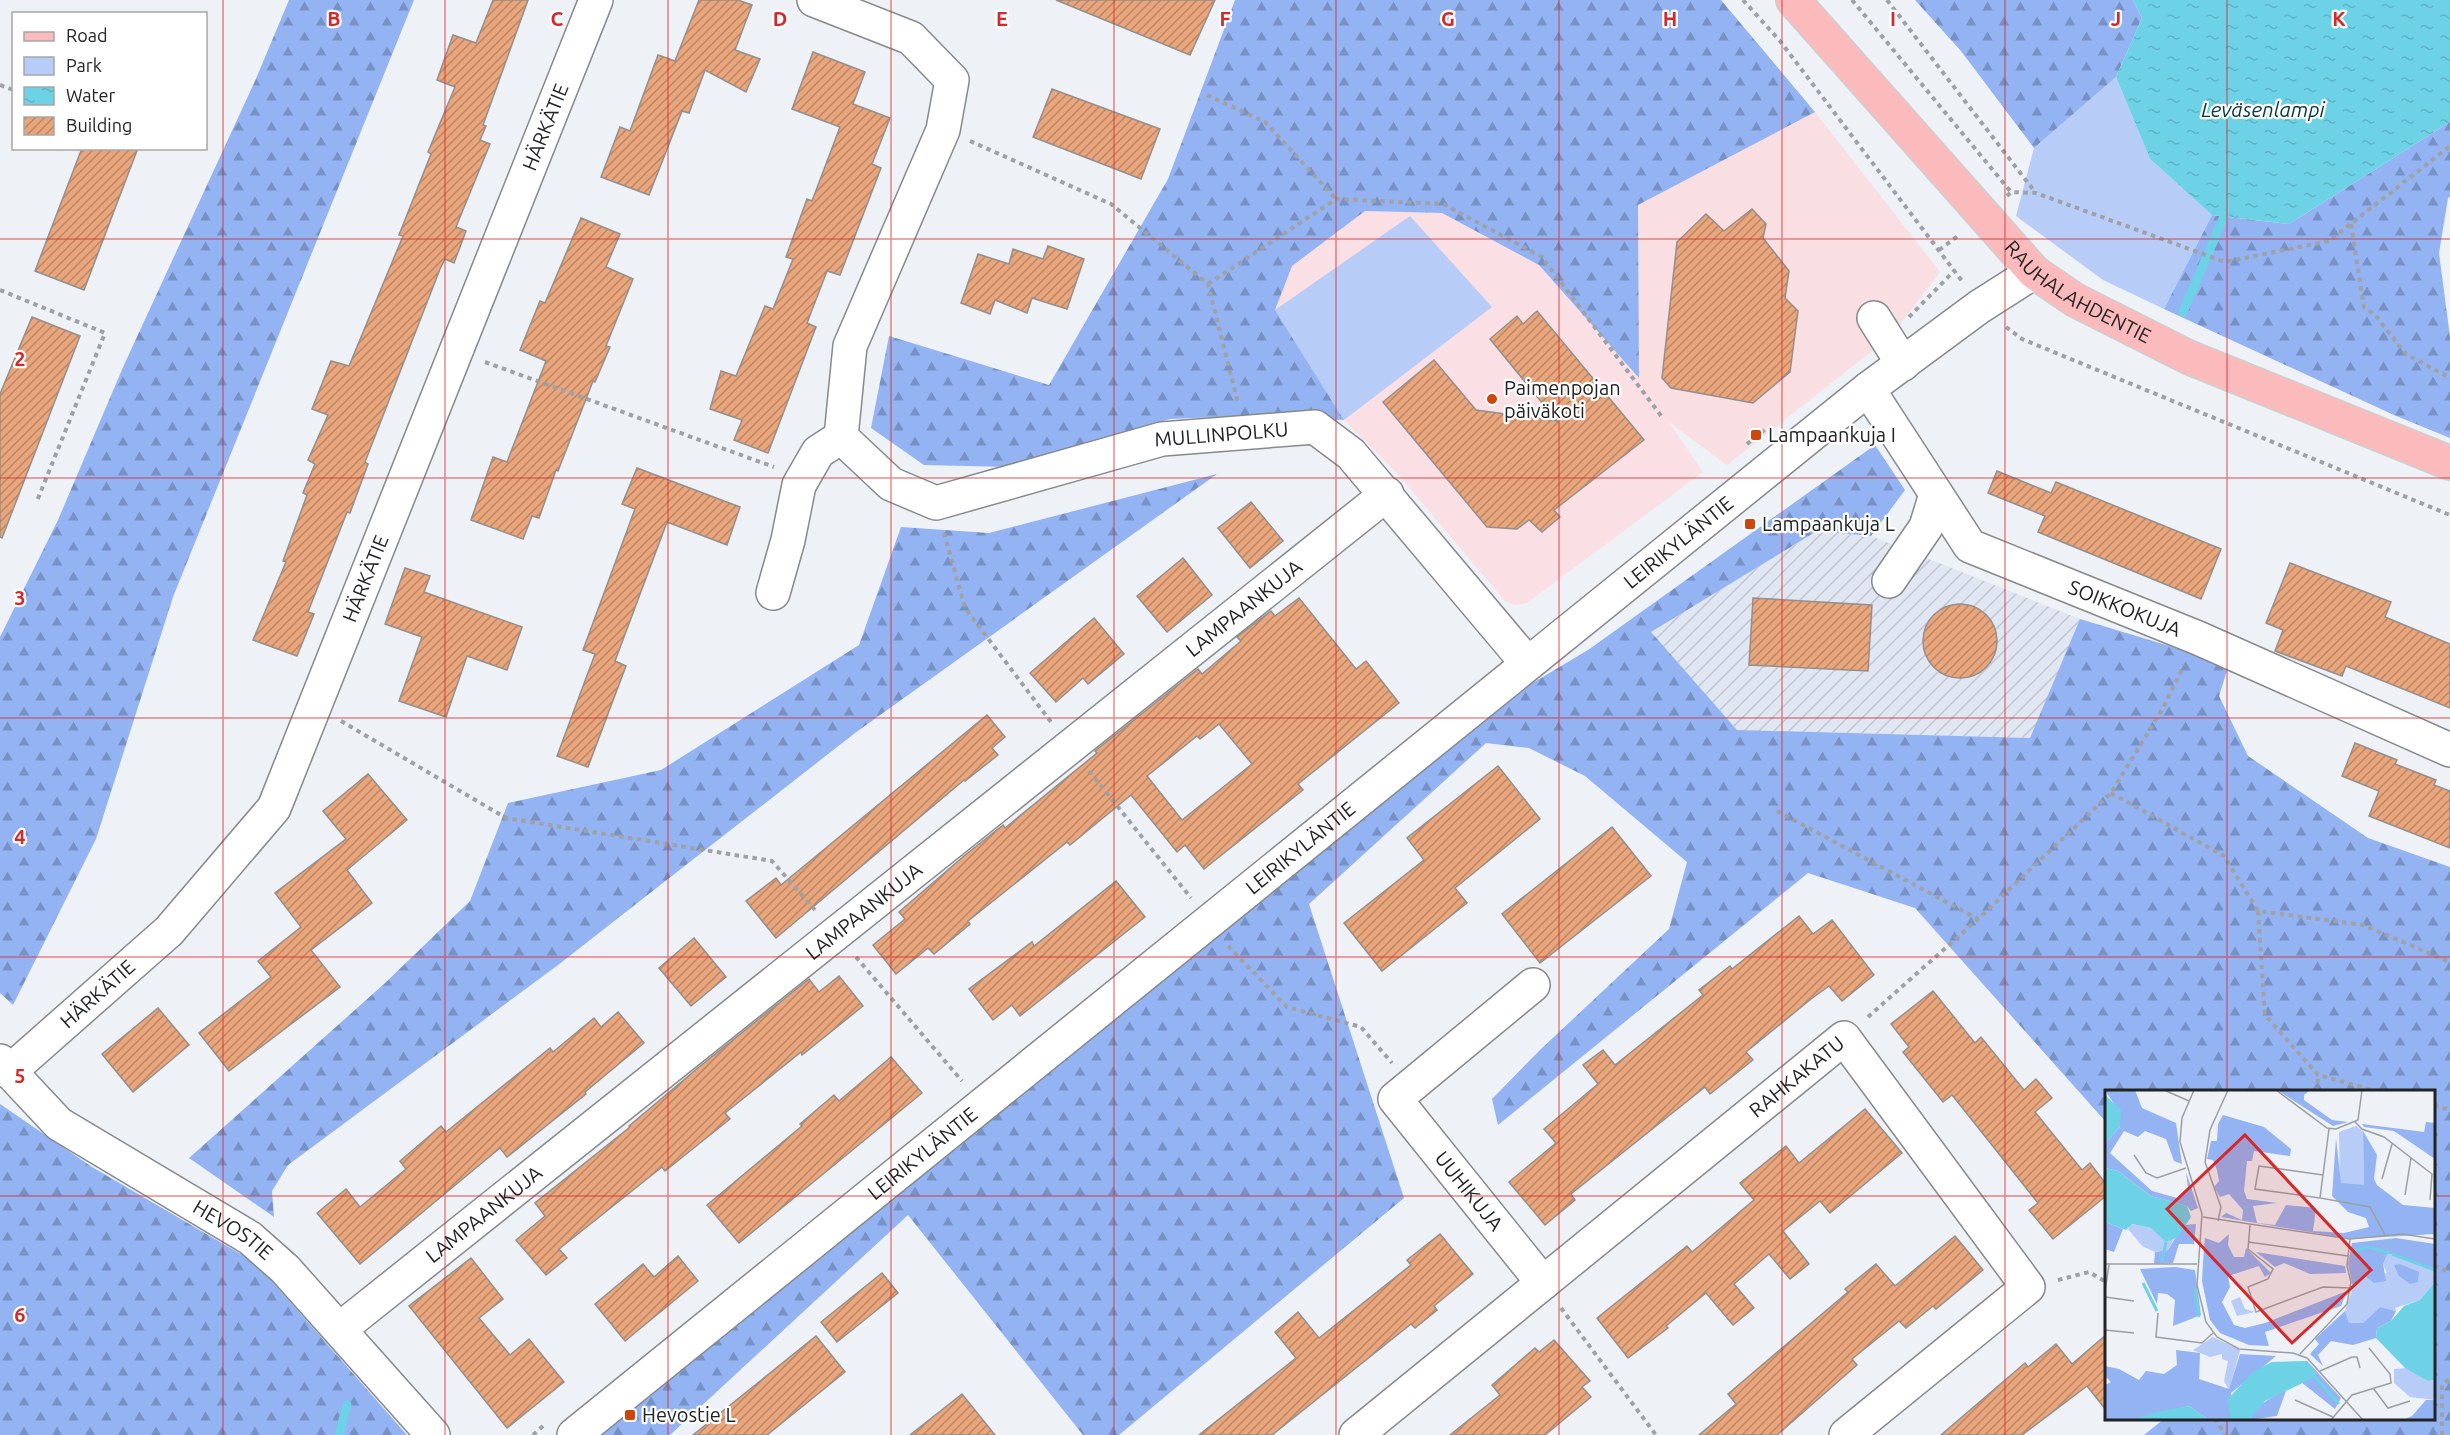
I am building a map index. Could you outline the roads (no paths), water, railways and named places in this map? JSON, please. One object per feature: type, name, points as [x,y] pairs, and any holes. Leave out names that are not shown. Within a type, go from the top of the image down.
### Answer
[{"type":"main road","name":"RAUHALAHDENTIE","points":[[1793,0],[2034,272],[2075,300],[2188,357],[2450,463]]},
{"type":"street","name":"HÄRKÄTIE","points":[[4,1066],[169,931],[274,808],[596,0]]},
{"type":"street","points":[[773,593],[788,540],[799,485],[818,452],[841,437],[850,346],[943,130],[952,80],[911,38],[814,0]]},
{"type":"street","name":"LEIRIKYLÄNTIE","points":[[574,1435],[1202,914],[1527,663],[1868,389],[1979,307],[2034,272]]},
{"type":"street","points":[[1874,318],[1903,364]]},
{"type":"street","name":"SOIKKOKUJA","points":[[1868,389],[1970,546],[2198,638],[2450,750]]},
{"type":"street","name":"MULLINPOLKU","points":[[841,437],[891,484],[936,503],[1162,439],[1316,427],[1351,454],[1388,494],[1527,663]]},
{"type":"street","name":"LAMPAANKUJA","points":[[340,1329],[1388,494]]},
{"type":"street","points":[[1889,581],[1926,527],[1936,494]]},
{"type":"street","name":"UUHIKUJA","points":[[1533,985],[1403,1093],[1543,1283]]},
{"type":"street","name":"RAHKAKATU","points":[[1356,1435],[1844,1038],[2028,1287],[1846,1435]]},
{"type":"street","name":"HEVOSTIE","points":[[4,1066],[59,1124],[250,1238],[285,1269],[434,1435]]},
{"type":"water","name":"Leväsenlampi","points":[[2133,0],[2450,0],[2450,122],[2289,224],[2212,215],[2150,159],[2116,77],[2142,18]]},
{"type":"waterway","points":[[2183,312],[2228,207]]},
{"type":"waterway","points":[[339,1435],[347,1405]]},
{"type":"place","name":"Paimenpojan päiväkoti","points":[[1492,399]]},
{"type":"place","name":"Lampaankuja I","points":[[1756,435]]},
{"type":"place","name":"Lampaankuja L","points":[[1750,524]]},
{"type":"place","name":"Hevostie L","points":[[630,1415]]}]
